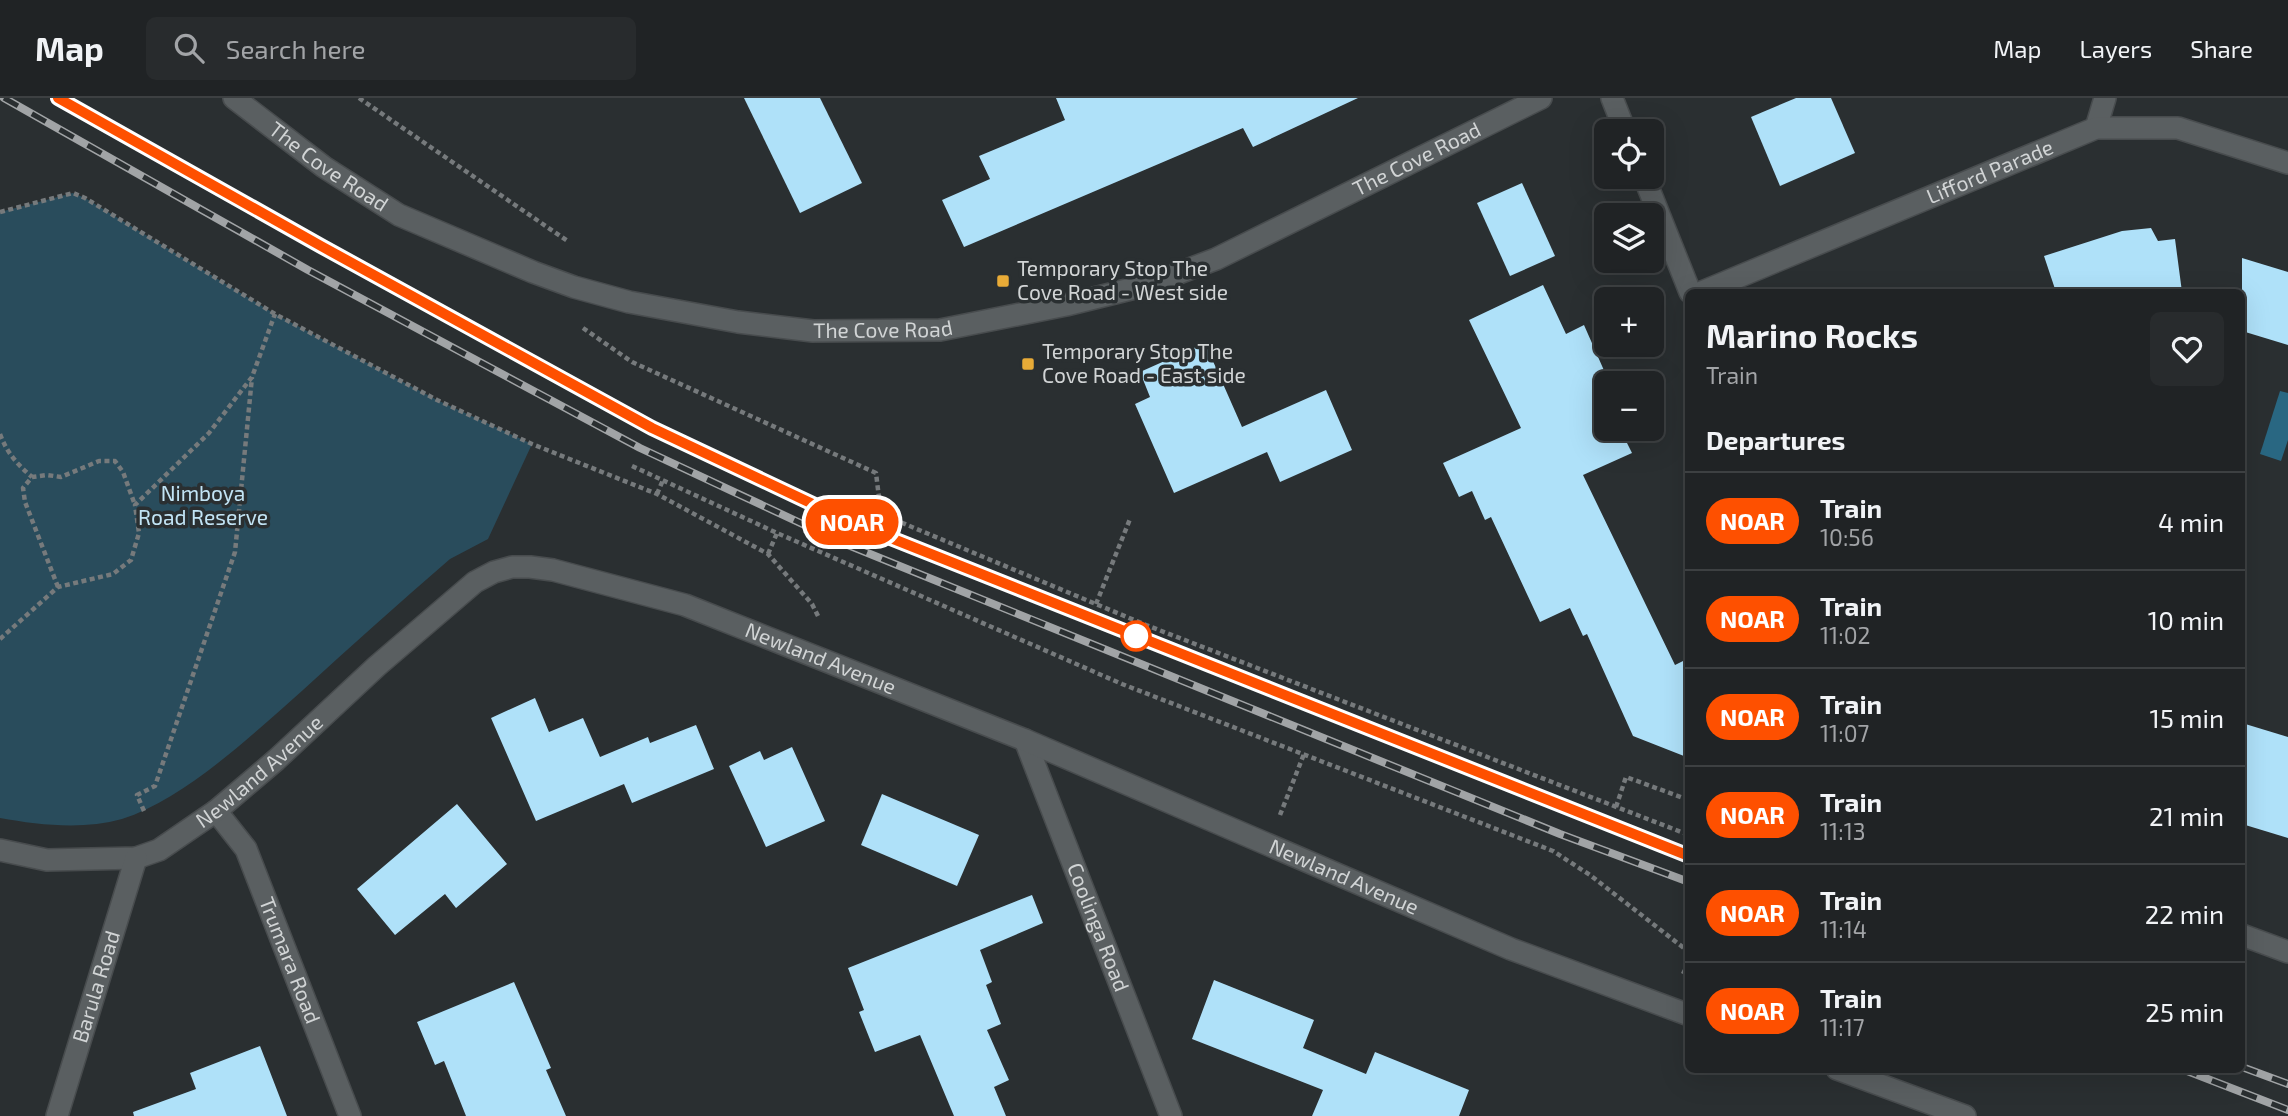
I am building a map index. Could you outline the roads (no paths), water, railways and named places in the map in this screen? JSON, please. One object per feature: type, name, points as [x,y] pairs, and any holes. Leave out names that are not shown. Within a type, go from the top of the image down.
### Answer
[{"type":"street","name":"The Cove Road","points":[[234,98],[324,167],[399,215],[533,272],[629,302],[738,322],[813,331],[940,330],[1066,305],[1147,285],[1216,259],[1541,98]]},
{"type":"street","points":[[1612,98],[1620,119]]},
{"type":"street","points":[[2096,128],[2105,98]]},
{"type":"street","name":"Lifford Parade","points":[[1709,289],[2096,128],[2178,128],[2288,163]]},
{"type":"street","points":[[1649,189],[1689,289]]},
{"type":"street","name":"Newland Avenue","points":[[0,850],[47,860],[136,858],[159,850],[216,811],[475,582],[494,572],[512,567],[553,570],[685,605],[1025,740],[1511,948],[1685,1013]]},
{"type":"street","name":"Coolinga Road","points":[[1025,740],[1171,1116]]},
{"type":"street","name":"Trumara Road","points":[[216,811],[246,849],[350,1116]]},
{"type":"street","name":"Barula Road","points":[[57,1116],[136,858]]},
{"type":"street","points":[[2245,936],[2288,952]]},
{"type":"street","points":[[1848,1073],[1965,1116]]},
{"type":"railway","points":[[4,98],[308,270],[640,448],[843,543],[1560,834],[1685,881]]},
{"type":"railway","points":[[58,98],[652,427],[853,523],[1685,854]]},
{"type":"railway","points":[[2245,1068],[2288,1084]]},
{"type":"railway","points":[[2192,1073],[2288,1110]]},
{"type":"train","name":"NOAR","points":[[58,98],[652,428],[853,523],[1685,854]]},
{"type":"place","name":"Temporary Stop The Cove Road - West side","points":[[1003,281]]},
{"type":"place","name":"Temporary Stop The Cove Road - East side","points":[[1028,364]]},
{"type":"park label","name":"Nimboya Road Reserve","points":[[203,506]]}]
